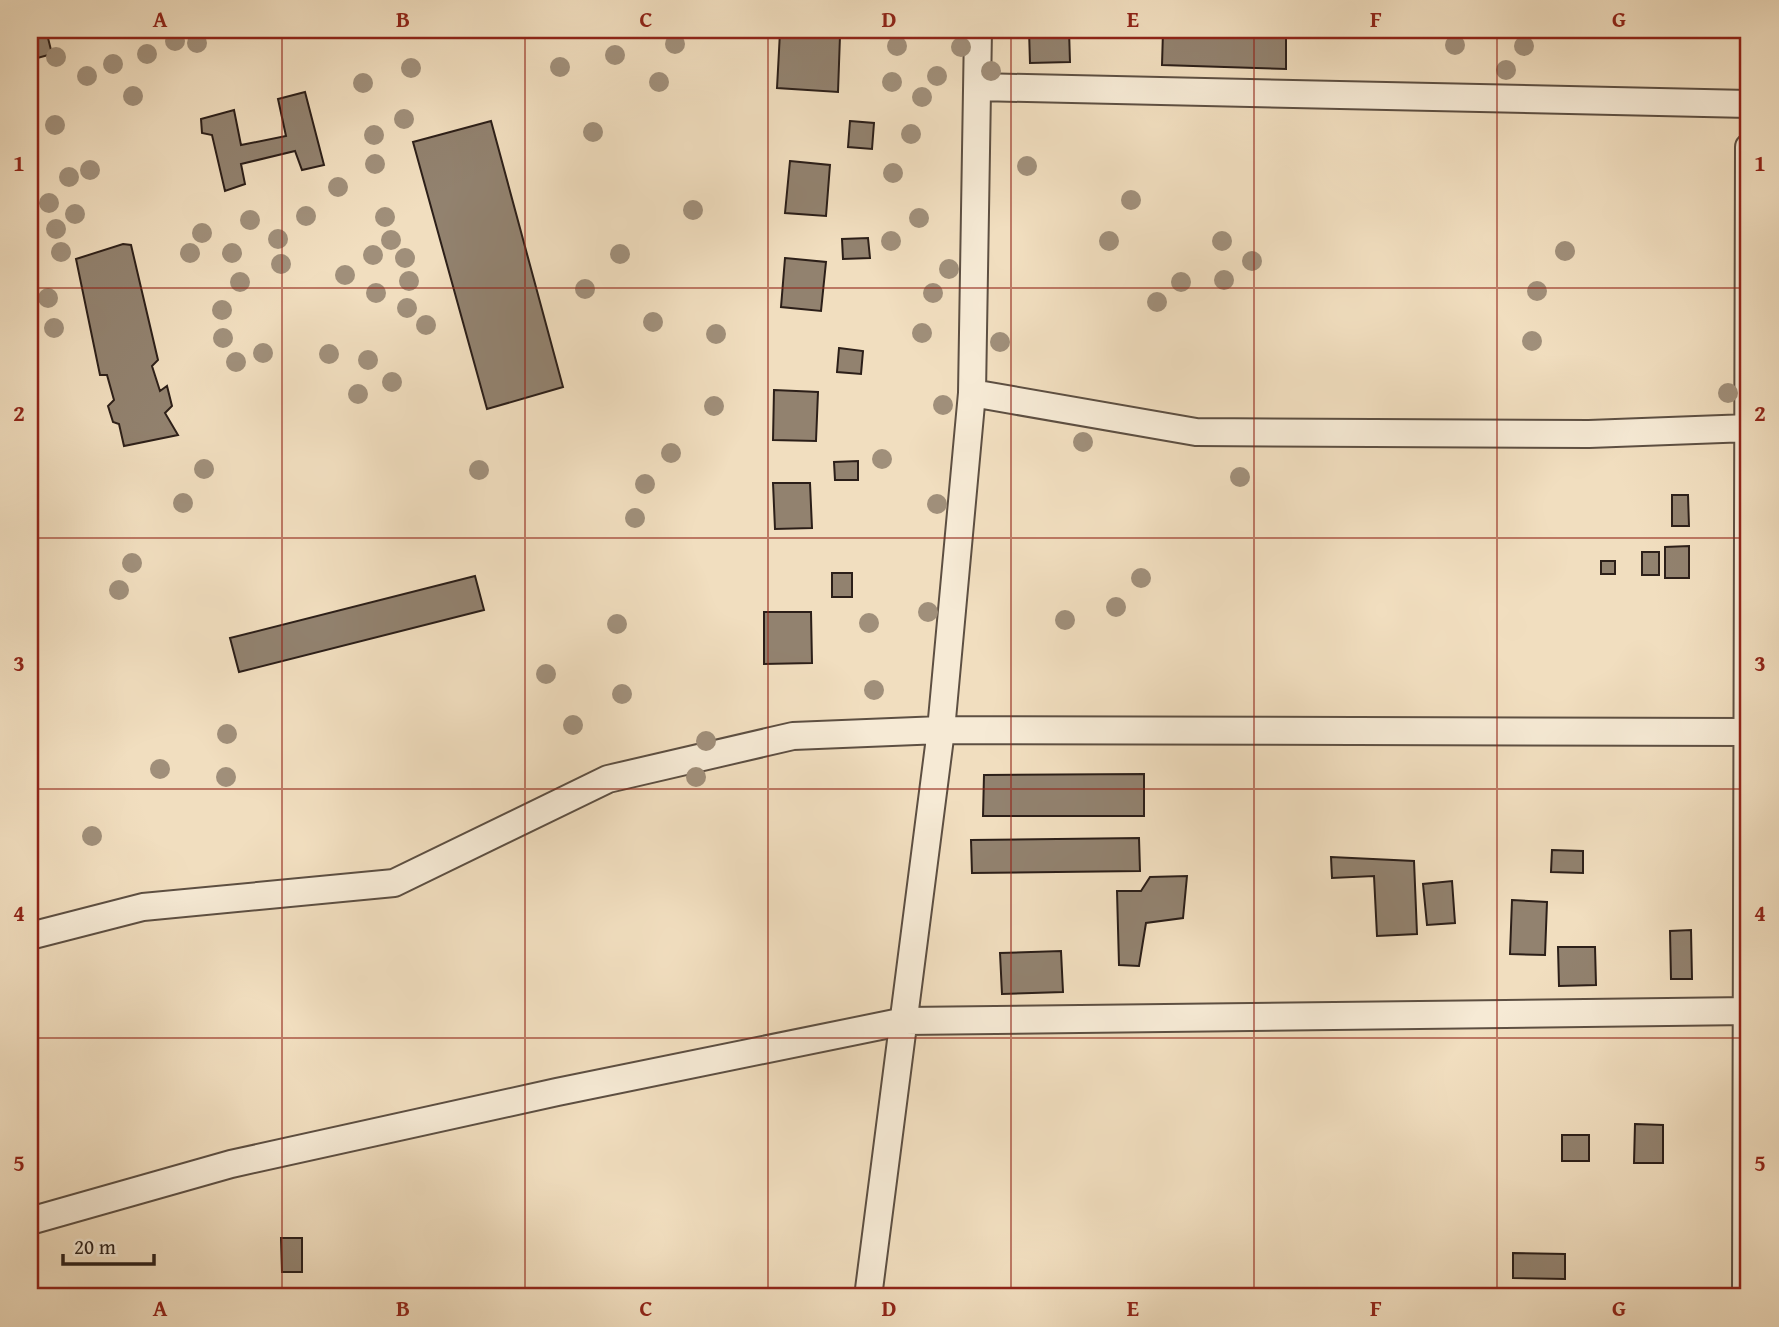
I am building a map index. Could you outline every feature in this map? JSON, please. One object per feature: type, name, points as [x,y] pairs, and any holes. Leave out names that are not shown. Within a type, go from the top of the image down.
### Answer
[{"type":"street","points":[[868,1297],[941,730],[972,393],[978,30]]},
{"type":"street","points":[[978,87],[1749,104]]},
{"type":"street","points":[[1746,1297],[1749,147]]},
{"type":"street","points":[[972,393],[1196,432],[1589,434],[1749,428]]},
{"type":"street","points":[[30,936],[143,907],[394,883],[608,779],[793,736],[941,730],[1748,732]]},
{"type":"street","points":[[30,1221],[244,1161],[557,1092],[905,1021],[1748,1011]]},
{"type":"building","points":[[30,30],[46,30],[52,54],[30,60]]},
{"type":"building","points":[[856,30],[878,30],[877,34]]},
{"type":"building","points":[[1029,30],[1069,30],[1070,62],[1030,63]]},
{"type":"building","points":[[1163,31],[1286,34],[1286,69],[1162,65]]},
{"type":"building","points":[[780,32],[840,36],[838,92],[777,88]]},
{"type":"building","points":[[305,92],[324,165],[302,170],[295,151],[241,164],[245,184],[225,191],[212,135],[202,133],[201,119],[234,110],[241,145],[286,136],[278,99]]},
{"type":"building","points":[[491,121],[563,387],[487,409],[413,142]]},
{"type":"building","points":[[850,121],[874,123],[872,149],[848,147]]},
{"type":"building","points":[[790,161],[830,165],[826,216],[785,213]]},
{"type":"building","points":[[868,238],[870,258],[843,259],[842,239]]},
{"type":"building","points":[[123,244],[131,245],[158,360],[152,366],[160,391],[167,386],[172,406],[165,413],[178,435],[124,446],[119,424],[113,422],[108,406],[114,400],[107,375],[100,375],[76,259]]},
{"type":"building","points":[[785,258],[826,262],[821,311],[781,307]]},
{"type":"building","points":[[839,348],[863,351],[861,374],[837,372]]},
{"type":"building","points":[[774,390],[818,392],[816,441],[773,440]]},
{"type":"building","points":[[858,461],[858,480],[835,480],[834,462]]},
{"type":"building","points":[[773,483],[810,483],[812,528],[775,529]]},
{"type":"building","points":[[1672,495],[1688,495],[1689,526],[1672,526]]},
{"type":"building","points":[[1689,546],[1689,578],[1665,578],[1665,547]]},
{"type":"building","points":[[1642,552],[1659,552],[1659,575],[1642,575]]},
{"type":"building","points":[[1601,561],[1615,561],[1615,574],[1601,574]]},
{"type":"building","points":[[832,573],[852,573],[852,597],[832,597]]},
{"type":"building","points":[[475,576],[484,610],[239,672],[230,638]]},
{"type":"building","points":[[764,612],[811,612],[812,663],[764,664]]},
{"type":"building","points":[[1144,774],[1144,816],[983,816],[984,775]]},
{"type":"building","points":[[1139,838],[1140,871],[972,873],[971,840]]},
{"type":"building","points":[[1552,850],[1583,851],[1583,873],[1551,872]]},
{"type":"building","points":[[1331,857],[1414,861],[1417,934],[1377,936],[1374,876],[1332,878]]},
{"type":"building","points":[[1187,876],[1183,918],[1146,923],[1139,966],[1119,965],[1117,891],[1141,891],[1150,877]]},
{"type":"building","points":[[1452,881],[1455,923],[1427,925],[1423,884]]},
{"type":"building","points":[[1512,900],[1547,902],[1545,955],[1510,954]]},
{"type":"building","points":[[1691,930],[1692,979],[1671,979],[1670,931]]},
{"type":"building","points":[[1558,947],[1595,947],[1596,985],[1559,986]]},
{"type":"building","points":[[1061,951],[1063,992],[1002,994],[1000,953]]},
{"type":"building","points":[[1635,1124],[1663,1125],[1663,1163],[1634,1163]]},
{"type":"building","points":[[1562,1135],[1589,1135],[1589,1161],[1562,1161]]},
{"type":"building","points":[[281,1238],[302,1238],[302,1272],[282,1272]]},
{"type":"building","points":[[1513,1253],[1565,1254],[1565,1279],[1513,1278]]},
{"type":"building","points":[[276,1292],[277,1297],[249,1297]]}]
